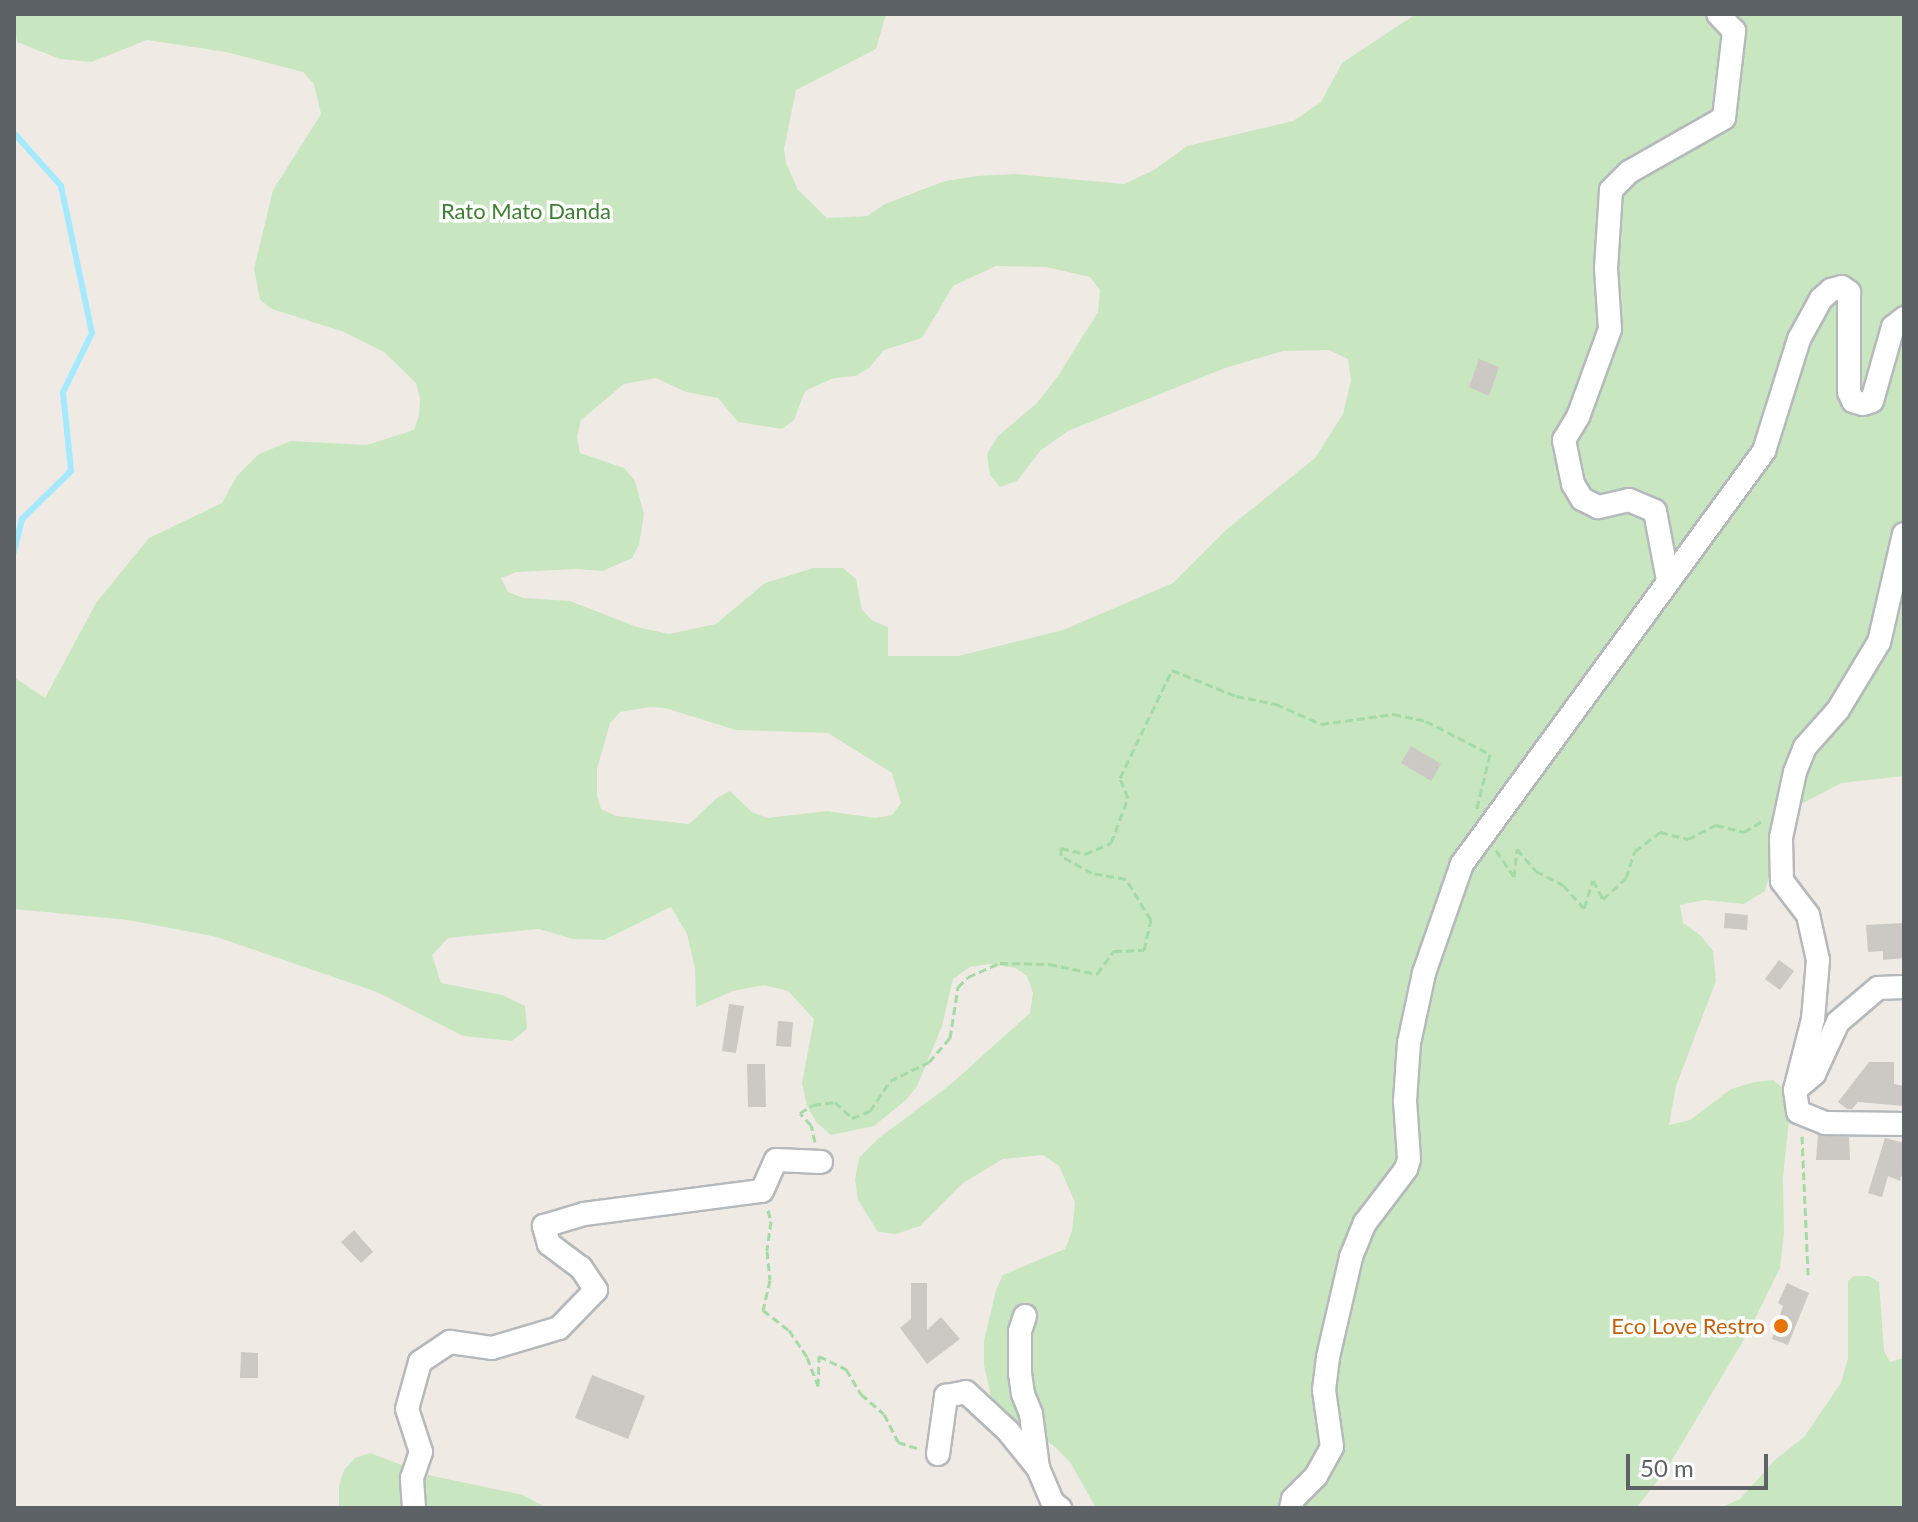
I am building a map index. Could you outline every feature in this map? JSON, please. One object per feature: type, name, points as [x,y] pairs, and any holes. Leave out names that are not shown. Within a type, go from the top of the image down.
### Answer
[{"type":"street","points":[[1668,580],[1655,511],[1629,500],[1598,507],[1582,499],[1573,484],[1564,440],[1578,417],[1610,329],[1606,268],[1611,190],[1629,172],[1724,118],[1734,31],[1718,14]]},
{"type":"street","points":[[1291,1508],[1293,1499],[1316,1476],[1332,1447],[1324,1390],[1336,1317],[1351,1257],[1365,1223],[1406,1169],[1409,1043],[1424,973],[1462,864],[1479,827],[1764,451],[1799,339],[1821,299],[1831,290],[1842,287],[1849,292],[1849,392],[1853,401],[1863,404],[1872,401],[1893,327],[1904,318]]},
{"type":"street","points":[[1796,1101],[1813,1019],[1818,960],[1808,915],[1782,881],[1781,838],[1795,772],[1805,747],[1838,710],[1879,642],[1904,534]]},
{"type":"street","points":[[1796,1101],[1814,1074],[1838,1022],[1878,988],[1904,987]]},
{"type":"street","points":[[1796,1101],[1825,1123],[1904,1124]]},
{"type":"street","points":[[414,1508],[412,1478],[421,1452],[407,1409],[420,1362],[450,1342],[492,1348],[559,1328],[596,1290],[581,1268],[549,1244],[544,1226],[584,1214],[762,1191],[776,1160],[821,1162]]},
{"type":"street","points":[[1025,1316],[1020,1331],[1023,1394],[1031,1414],[1038,1468],[1053,1503],[1060,1508]]},
{"type":"street","points":[[938,1454],[946,1396],[966,1392],[990,1412],[1038,1468]]},
{"type":"path","points":[[821,1162],[811,1125],[800,1113],[813,1105],[835,1102],[852,1118],[870,1111],[890,1081],[929,1062],[950,1038],[958,987],[968,977],[1000,963],[1049,964],[1097,974],[1114,951],[1144,950],[1151,920],[1126,879],[1092,873],[1061,856],[1061,848],[1085,854],[1111,843],[1128,798],[1120,778],[1172,670],[1236,696],[1276,704],[1321,724],[1393,714],[1426,721],[1490,754],[1479,827],[1514,877],[1517,849],[1536,871],[1563,885],[1584,908],[1593,880],[1603,899],[1626,878],[1635,851],[1660,832],[1688,839],[1716,825],[1744,832],[1769,818]]},
{"type":"path","points":[[1796,1101],[1802,1129],[1801,1184],[1808,1275]]},
{"type":"path","points":[[762,1191],[771,1221],[767,1251],[770,1280],[763,1310],[789,1330],[807,1357],[818,1386],[819,1356],[846,1369],[861,1394],[884,1414],[898,1442],[938,1454]]},
{"type":"green space","name":"Rato Mato Danda","points":[[14,14],[886,14],[876,49],[796,90],[784,149],[786,163],[798,190],[827,218],[867,216],[885,204],[945,181],[977,176],[1016,174],[1124,184],[1154,170],[1187,146],[1293,121],[1321,102],[1342,63],[1416,14],[1904,14],[1904,776],[1841,783],[1796,807],[1784,823],[1765,891],[1744,904],[1704,900],[1680,905],[1683,923],[1700,935],[1713,951],[1716,981],[1676,1086],[1669,1125],[1690,1120],[1731,1089],[1773,1080],[1784,1089],[1789,1119],[1783,1177],[1784,1232],[1780,1268],[1749,1331],[1666,1470],[1636,1508],[1096,1508],[1070,1462],[1054,1446],[1012,1419],[992,1401],[984,1365],[984,1341],[996,1290],[1003,1275],[1065,1249],[1072,1231],[1075,1202],[1059,1166],[1043,1155],[1003,1159],[963,1183],[920,1226],[896,1234],[878,1232],[858,1200],[855,1180],[859,1158],[879,1138],[951,1084],[1030,1013],[1033,993],[1027,976],[1015,968],[988,964],[970,967],[953,979],[942,1026],[917,1086],[906,1100],[874,1126],[831,1135],[816,1122],[807,1106],[802,1083],[814,1019],[788,991],[764,985],[733,991],[696,1007],[695,968],[687,934],[671,907],[604,940],[573,939],[539,929],[448,938],[432,955],[441,983],[502,995],[525,1006],[527,1029],[512,1041],[463,1036],[377,992],[217,937],[128,920],[14,909],[14,677],[45,698],[96,603],[149,538],[222,503],[237,476],[259,454],[291,441],[367,445],[414,430],[420,399],[416,383],[384,352],[344,332],[272,309],[260,300],[254,269],[273,190],[321,114],[314,84],[303,72],[226,52],[147,40],[91,62],[60,59],[17,42]],"holes":[[[996,266],[1046,267],[1090,277],[1100,290],[1098,312],[1058,376],[1037,403],[998,436],[987,454],[990,475],[1000,487],[1017,481],[1041,450],[1068,431],[1225,368],[1283,351],[1329,350],[1348,359],[1351,380],[1343,414],[1315,458],[1226,530],[1173,583],[1063,630],[958,656],[888,656],[888,627],[873,621],[862,610],[856,579],[843,568],[813,568],[765,583],[716,624],[669,634],[637,627],[570,601],[523,598],[508,592],[501,578],[516,572],[603,571],[632,558],[639,545],[644,514],[635,481],[624,468],[580,453],[577,437],[581,420],[624,384],[656,378],[686,392],[718,398],[738,422],[782,429],[794,420],[805,391],[834,378],[855,376],[869,368],[884,350],[922,338],[953,286]],[[665,708],[736,730],[828,733],[892,773],[901,803],[892,815],[875,818],[827,811],[767,818],[752,812],[730,791],[717,798],[689,824],[616,816],[601,809],[597,796],[597,769],[610,723],[620,712]]]},
{"type":"green space","points":[[1854,1276],[1869,1276],[1879,1282],[1884,1351],[1890,1362],[1904,1358],[1904,1508],[1720,1508],[1740,1499],[1775,1460],[1804,1437],[1841,1383],[1848,1358],[1848,1281]]},
{"type":"green space","points":[[370,1453],[428,1475],[523,1495],[547,1508],[339,1508],[339,1486],[344,1470],[355,1458]]},
{"type":"building","points":[[1479,359],[1499,367],[1489,396],[1469,387]]},
{"type":"building","points":[[1411,746],[1441,764],[1431,781],[1401,763]]},
{"type":"building","points":[[1725,913],[1748,915],[1747,930],[1724,928]]},
{"type":"building","points":[[1903,923],[1904,958],[1883,960],[1883,951],[1868,952],[1866,925]]},
{"type":"building","points":[[1779,960],[1794,971],[1780,990],[1765,979]]},
{"type":"building","points":[[729,1004],[744,1006],[736,1053],[722,1051]]},
{"type":"building","points":[[778,1021],[793,1022],[791,1047],[776,1046]]},
{"type":"building","points":[[1869,1062],[1894,1062],[1894,1084],[1904,1086],[1904,1106],[1858,1102],[1852,1109],[1847,1109],[1838,1102]]},
{"type":"building","points":[[747,1064],[765,1064],[766,1107],[748,1107]]},
{"type":"building","points":[[1818,1135],[1849,1137],[1850,1160],[1816,1160]]},
{"type":"building","points":[[1885,1138],[1904,1143],[1904,1168],[1900,1181],[1888,1176],[1882,1197],[1868,1193]]},
{"type":"building","points":[[354,1230],[373,1252],[361,1263],[341,1242]]},
{"type":"building","points":[[911,1283],[927,1283],[927,1330],[941,1317],[960,1339],[927,1364],[900,1328],[911,1319]]},
{"type":"building","points":[[1787,1283],[1809,1293],[1788,1345],[1772,1339],[1783,1306],[1778,1303]]},
{"type":"building","points":[[241,1352],[258,1353],[258,1378],[240,1378]]},
{"type":"building","points":[[592,1375],[645,1396],[628,1439],[575,1418]]},
{"type":"waterway","points":[[14,133],[61,186],[92,333],[63,392],[71,471],[22,519],[14,552]]},
{"type":"place","name":"Eco Love Restro","points":[[1781,1326]]}]
